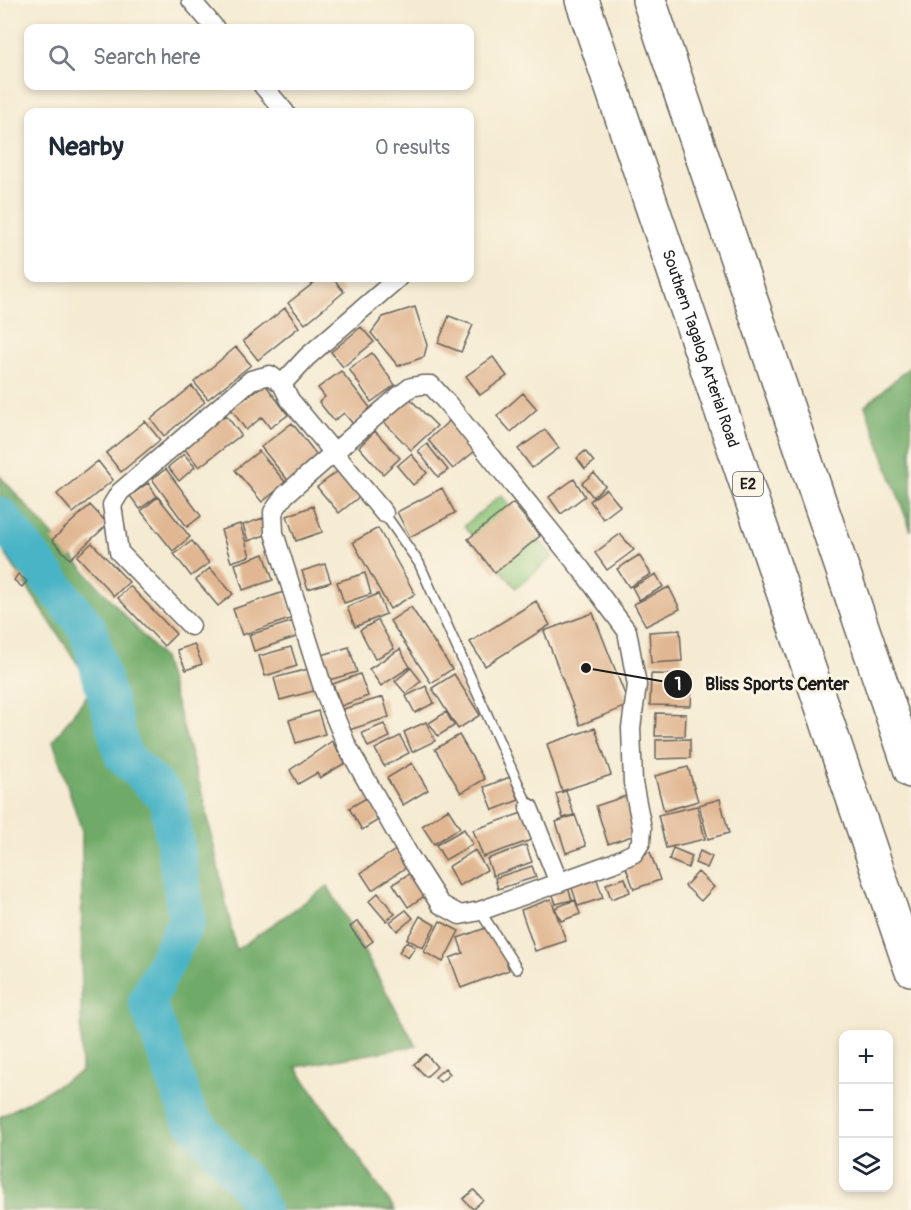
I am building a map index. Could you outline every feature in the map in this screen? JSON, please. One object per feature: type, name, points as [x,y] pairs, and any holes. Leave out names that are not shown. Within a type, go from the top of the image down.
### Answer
[{"type":"highway","name":"Southern Tagalog Arterial Road","points":[[582,0],[911,969]]},
{"type":"highway","points":[[649,0],[911,771]]},
{"type":"street","points":[[191,0],[212,24]]},
{"type":"street","points":[[266,90],[282,108]]},
{"type":"street","points":[[282,384],[307,357],[393,282]]},
{"type":"street","points":[[190,626],[119,552],[112,505],[120,492],[251,380],[270,375],[282,384],[290,400],[384,513]]},
{"type":"street","points":[[431,385],[581,569],[627,631],[637,685],[630,728],[633,783],[642,828],[641,842],[633,853],[613,863],[559,883],[480,911],[460,915],[440,904],[410,857],[347,746],[319,677],[274,533],[273,512],[285,495],[411,387],[431,385]]},
{"type":"street","points":[[529,808],[559,883]]},
{"type":"lane","points":[[384,513],[419,563],[529,808]]},
{"type":"lane","points":[[480,911],[518,969]]},
{"type":"green space","points":[[911,366],[911,531],[865,406]]},
{"type":"green space","points":[[0,476],[163,658],[204,800],[236,950],[328,886],[416,1046],[296,1067],[395,1210],[0,1210],[0,1117],[81,1072],[82,831],[53,741],[93,687],[0,546]]},
{"type":"green space","points":[[501,495],[553,557],[516,588],[464,526]]},
{"type":"building","points":[[315,282],[336,282],[344,292],[305,324],[288,303]]},
{"type":"building","points":[[415,307],[427,345],[424,357],[398,366],[371,333],[383,317]]},
{"type":"building","points":[[285,308],[299,327],[258,360],[243,341]]},
{"type":"building","points":[[449,316],[473,325],[461,352],[438,343]]},
{"type":"building","points":[[361,327],[374,342],[343,367],[331,352]]},
{"type":"building","points":[[236,347],[251,365],[208,399],[194,382]]},
{"type":"building","points":[[372,353],[395,385],[371,402],[349,369]]},
{"type":"building","points":[[493,357],[507,376],[480,395],[466,376]]},
{"type":"building","points":[[341,371],[372,410],[353,424],[344,413],[334,421],[319,402],[325,397],[318,388]]},
{"type":"building","points":[[265,384],[288,415],[270,428],[262,417],[246,430],[231,409]]},
{"type":"building","points":[[192,386],[205,402],[164,436],[151,419]]},
{"type":"building","points":[[523,393],[537,409],[511,432],[497,416]]},
{"type":"building","points":[[409,398],[437,426],[411,450],[384,422]]},
{"type":"building","points":[[226,415],[241,435],[199,467],[183,447]]},
{"type":"building","points":[[145,421],[160,440],[121,472],[106,453]]},
{"type":"building","points":[[449,421],[475,451],[453,469],[428,440]]},
{"type":"building","points":[[292,423],[320,459],[290,483],[261,447]]},
{"type":"building","points":[[545,430],[559,448],[532,468],[518,449]]},
{"type":"building","points":[[375,431],[400,458],[383,474],[359,447]]},
{"type":"building","points":[[427,444],[448,470],[438,477],[418,451]]},
{"type":"building","points":[[259,451],[286,483],[262,502],[235,470]]},
{"type":"building","points":[[585,451],[594,462],[585,469],[577,458]]},
{"type":"building","points":[[184,454],[195,467],[179,481],[168,467]]},
{"type":"building","points":[[411,454],[427,473],[413,485],[397,466]]},
{"type":"building","points":[[98,461],[113,480],[73,513],[57,494]]},
{"type":"building","points":[[166,469],[201,516],[187,527],[152,479]]},
{"type":"building","points":[[338,471],[359,497],[339,513],[317,487]]},
{"type":"building","points":[[594,473],[605,486],[593,497],[582,483]]},
{"type":"building","points":[[574,479],[585,496],[561,514],[549,497]]},
{"type":"building","points":[[148,483],[157,496],[140,509],[130,496]]},
{"type":"building","points":[[442,488],[455,513],[410,537],[397,512]]},
{"type":"building","points":[[606,489],[620,506],[603,519],[590,501]]},
{"type":"building","points":[[158,497],[190,537],[173,551],[141,511]]},
{"type":"building","points":[[513,503],[540,536],[495,573],[468,539]]},
{"type":"building","points":[[90,505],[108,524],[70,559],[52,540]]},
{"type":"building","points":[[313,506],[322,532],[296,541],[287,516]]},
{"type":"building","points":[[263,518],[268,534],[248,541],[243,525]]},
{"type":"building","points":[[240,524],[250,556],[231,562],[221,530]]},
{"type":"building","points":[[378,528],[415,594],[390,609],[353,542]]},
{"type":"building","points":[[620,534],[634,550],[607,570],[595,553]]},
{"type":"building","points":[[192,541],[209,563],[191,576],[174,554]]},
{"type":"building","points":[[92,543],[129,582],[114,596],[77,556]]},
{"type":"building","points":[[264,554],[273,580],[243,590],[235,564]]},
{"type":"building","points":[[639,555],[651,574],[629,587],[617,569]]},
{"type":"building","points":[[325,564],[331,582],[308,589],[302,571]]},
{"type":"building","points":[[210,568],[233,594],[218,606],[196,580]]},
{"type":"building","points":[[365,573],[371,594],[344,603],[337,582]]},
{"type":"building","points":[[18,574],[27,581],[22,587],[14,580]]},
{"type":"building","points":[[656,574],[663,587],[639,600],[632,587]]},
{"type":"building","points":[[130,586],[176,634],[164,646],[118,598]]},
{"type":"building","points":[[669,587],[680,609],[646,626],[634,604]]},
{"type":"building","points":[[284,592],[293,618],[242,635],[233,609]]},
{"type":"building","points":[[378,594],[386,614],[355,627],[347,607]]},
{"type":"building","points":[[536,601],[550,625],[485,666],[470,642]]},
{"type":"building","points":[[411,607],[452,669],[431,683],[390,621]]},
{"type":"building","points":[[593,613],[629,705],[580,725],[544,631]]},
{"type":"building","points":[[378,620],[394,649],[375,659],[360,630]]},
{"type":"building","points":[[294,621],[299,636],[254,651],[249,635]]},
{"type":"building","points":[[680,630],[682,661],[651,663],[649,632]]},
{"type":"building","points":[[194,644],[202,664],[186,670],[177,650]]},
{"type":"building","points":[[291,647],[297,666],[265,676],[259,656]]},
{"type":"building","points":[[349,647],[357,672],[329,680],[322,655]]},
{"type":"building","points":[[400,649],[410,667],[381,686],[369,669]]},
{"type":"building","points":[[312,668],[317,690],[280,700],[274,678]]},
{"type":"building","points":[[411,668],[421,681],[406,694],[395,681]]},
{"type":"building","points":[[360,674],[368,696],[341,706],[333,684]]},
{"type":"building","points":[[454,674],[480,715],[458,729],[432,688]]},
{"type":"building","points":[[651,674],[692,675],[691,706],[650,705]]},
{"type":"building","points":[[426,686],[434,703],[415,713],[406,696]]},
{"type":"building","points":[[383,697],[389,717],[349,730],[343,709]]},
{"type":"building","points":[[318,711],[325,734],[296,743],[289,720]]},
{"type":"building","points":[[446,712],[454,726],[438,736],[429,723]]},
{"type":"building","points":[[656,713],[686,714],[685,736],[655,736]]},
{"type":"building","points":[[426,722],[435,741],[412,752],[404,732]]},
{"type":"building","points":[[384,724],[390,737],[368,747],[362,733]]},
{"type":"building","points":[[595,728],[611,775],[562,791],[547,744]]},
{"type":"building","points":[[459,735],[485,779],[461,793],[435,749]]},
{"type":"building","points":[[400,736],[409,753],[384,766],[375,749]]},
{"type":"building","points":[[690,739],[690,758],[656,759],[656,740]]},
{"type":"building","points":[[332,741],[345,763],[320,778],[317,773],[298,784],[290,770]]},
{"type":"building","points":[[412,763],[428,790],[403,805],[387,778]]},
{"type":"building","points":[[688,767],[698,801],[664,811],[655,776]]},
{"type":"building","points":[[510,777],[519,800],[493,810],[484,787]]},
{"type":"building","points":[[566,791],[574,815],[563,818],[556,794]]},
{"type":"building","points":[[626,796],[638,834],[608,844],[596,806]]},
{"type":"building","points":[[368,797],[380,819],[362,830],[349,808]]},
{"type":"building","points":[[720,799],[729,833],[708,839],[699,805]]},
{"type":"building","points":[[697,806],[705,839],[666,848],[658,815]]},
{"type":"building","points":[[448,809],[460,828],[434,844],[422,826]]},
{"type":"building","points":[[525,812],[534,839],[483,857],[473,830]]},
{"type":"building","points":[[575,815],[586,846],[566,853],[556,822]]},
{"type":"building","points":[[464,829],[473,844],[445,860],[436,845]]},
{"type":"building","points":[[526,845],[532,862],[493,876],[487,859]]},
{"type":"building","points":[[673,848],[692,856],[688,868],[669,860]]},
{"type":"building","points":[[397,849],[408,866],[372,890],[361,873]]},
{"type":"building","points":[[475,850],[487,870],[459,886],[448,867]]},
{"type":"building","points":[[700,851],[712,857],[707,868],[695,863]]},
{"type":"building","points":[[650,852],[660,880],[634,889],[624,862]]},
{"type":"building","points":[[532,866],[536,877],[498,889],[495,878]]},
{"type":"building","points":[[594,870],[603,898],[578,906],[569,879]]},
{"type":"building","points":[[698,872],[714,887],[701,901],[685,886]]},
{"type":"building","points":[[410,873],[426,895],[408,907],[393,884]]},
{"type":"building","points":[[625,878],[630,892],[611,899],[606,884]]},
{"type":"building","points":[[567,884],[572,900],[556,904],[551,889]]},
{"type":"building","points":[[378,893],[395,914],[386,921],[369,901]]},
{"type":"building","points":[[551,899],[566,941],[535,951],[521,910]]},
{"type":"building","points":[[575,900],[580,914],[561,921],[555,908]]},
{"type":"building","points":[[406,910],[413,918],[397,931],[390,922]]},
{"type":"building","points":[[420,916],[435,925],[423,948],[407,939]]},
{"type":"building","points":[[358,921],[373,941],[365,947],[350,927]]},
{"type":"building","points":[[440,921],[459,931],[443,962],[424,952]]},
{"type":"building","points":[[494,925],[509,970],[461,988],[450,958],[463,953],[458,938]]},
{"type":"building","points":[[406,942],[415,947],[408,958],[399,952]]},
{"type":"building","points":[[426,1054],[437,1067],[426,1077],[414,1064]]},
{"type":"building","points":[[445,1068],[450,1074],[440,1082],[435,1077]]},
{"type":"building","points":[[474,1190],[483,1200],[473,1209],[463,1199]]},
{"type":"waterway","points":[[0,516],[88,629],[123,755],[168,799],[187,919],[147,1001],[189,1116],[250,1188],[261,1210]]},
{"type":"place","name":"Bliss Sports Center","points":[[586,668]]}]
